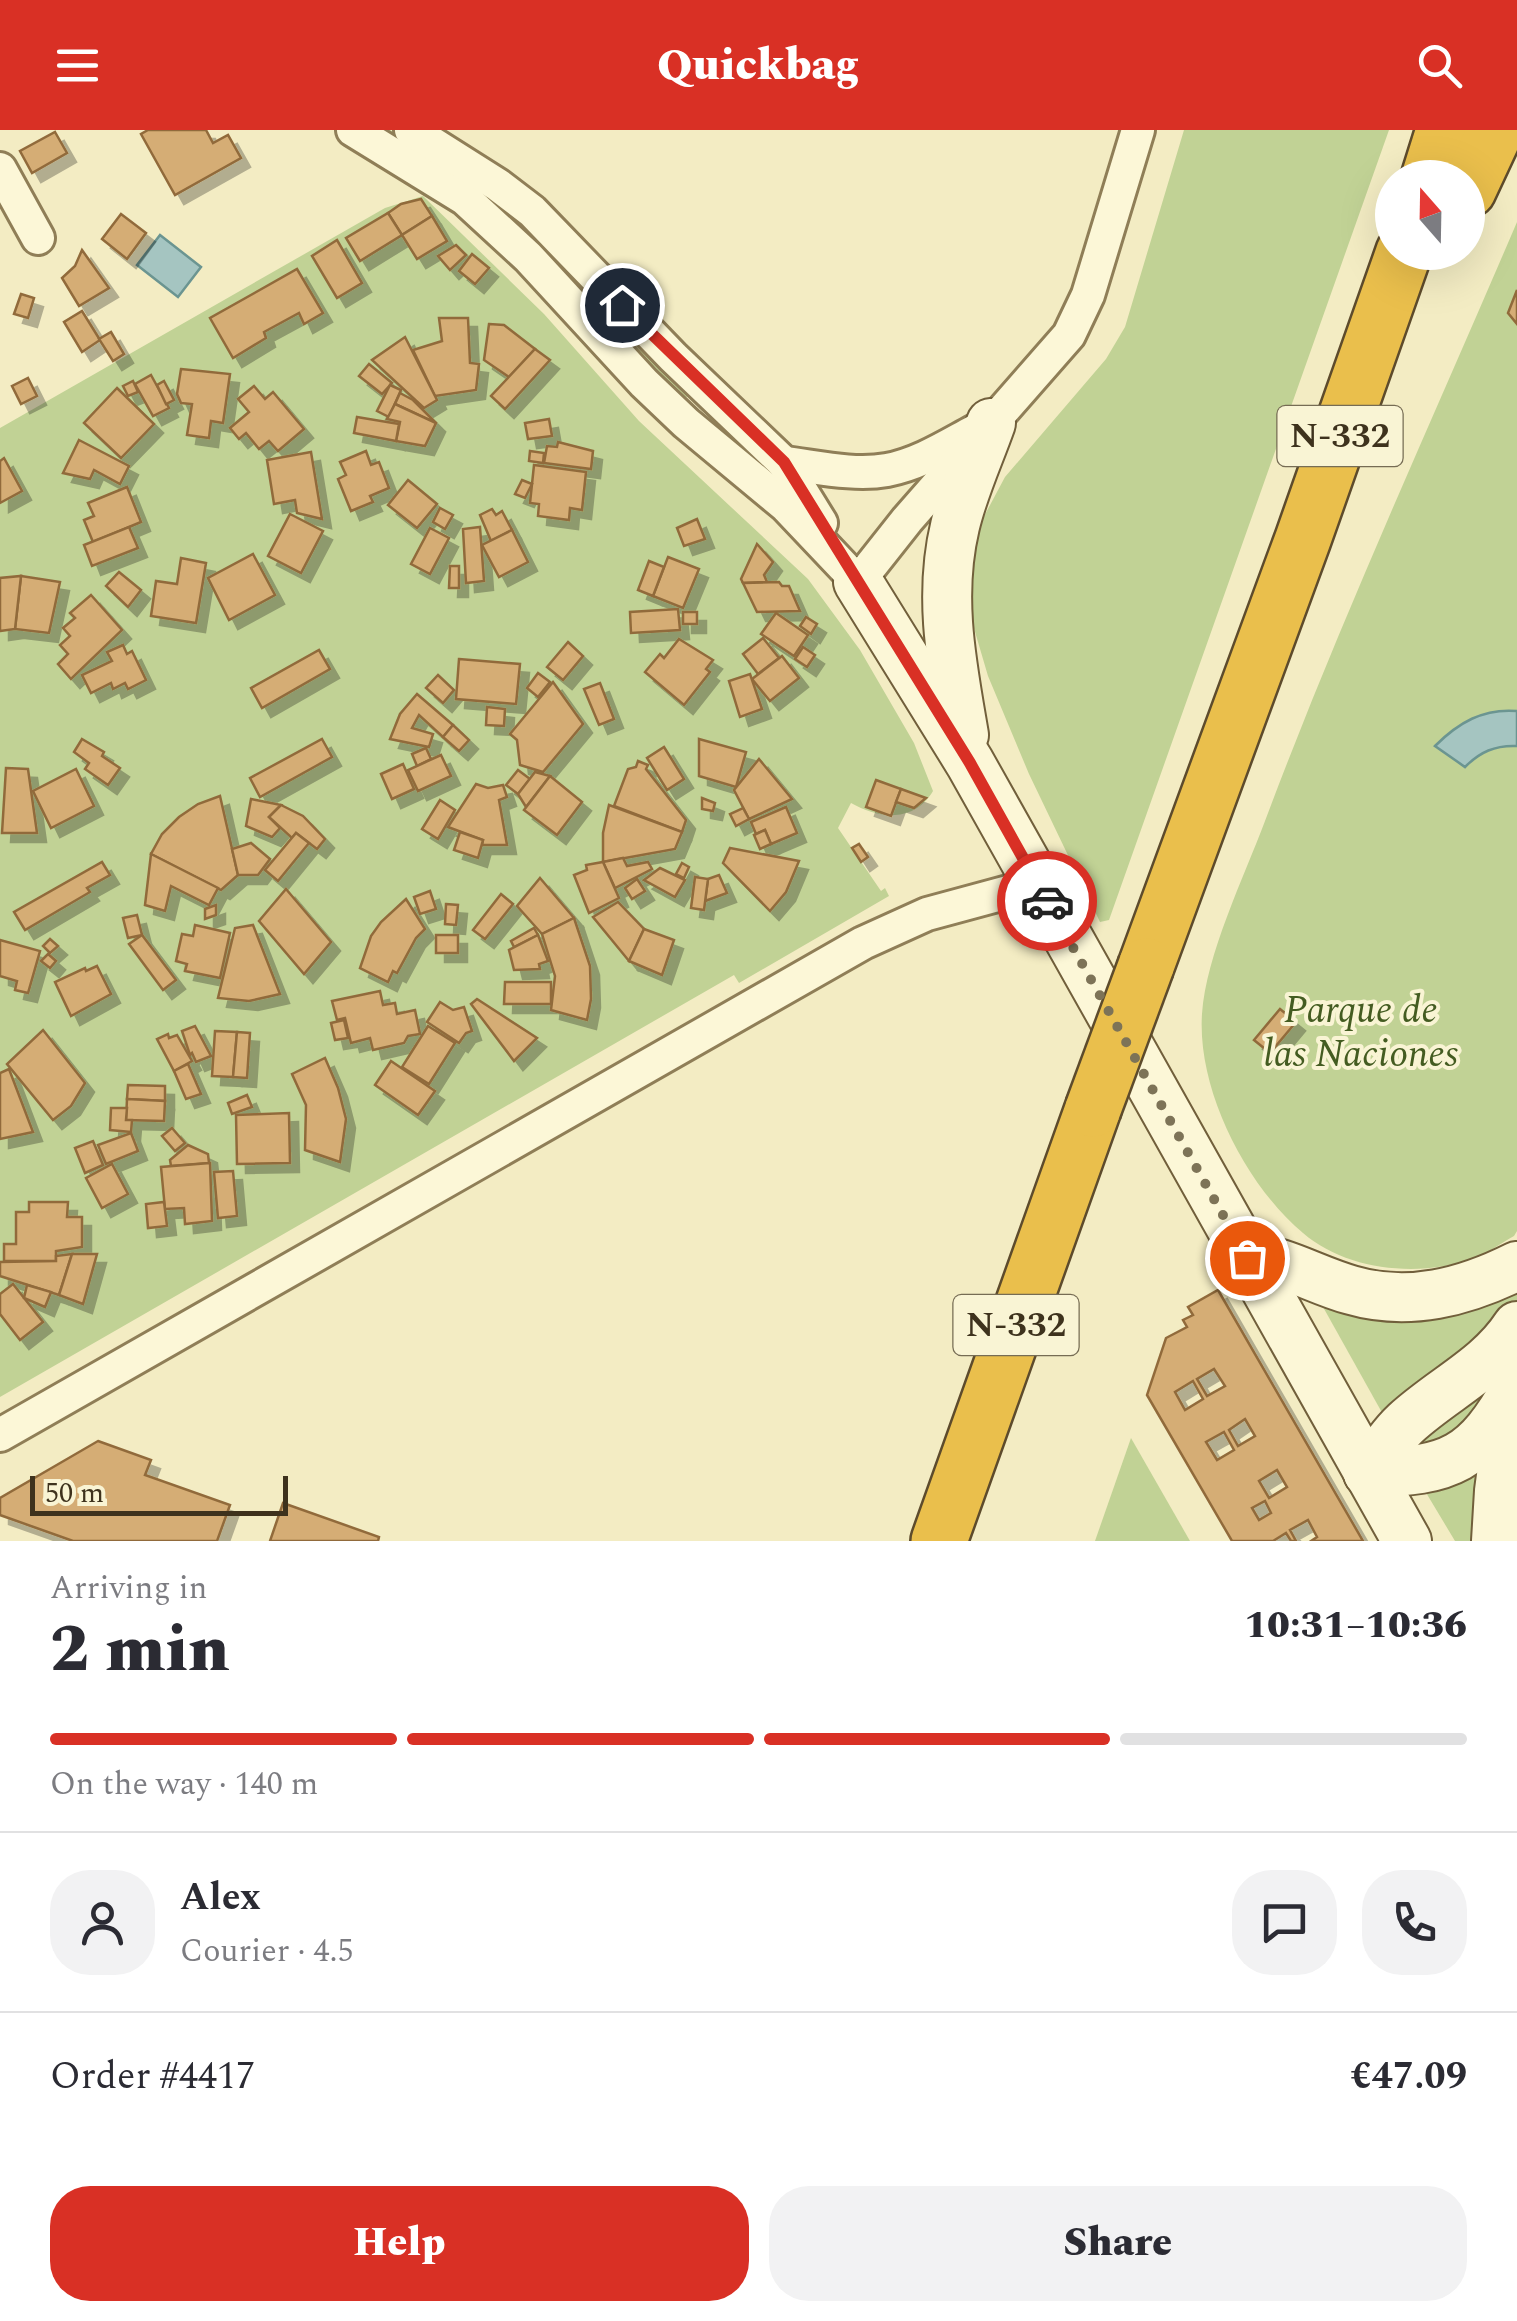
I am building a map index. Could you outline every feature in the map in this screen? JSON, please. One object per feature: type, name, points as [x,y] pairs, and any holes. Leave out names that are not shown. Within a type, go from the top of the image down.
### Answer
[{"type":"highway","points":[[1434,160],[1444,130]]},
{"type":"highway","points":[[1457,160],[1471,130]]},
{"type":"highway","points":[[1482,160],[1496,130]]},
{"type":"highway","name":"N-332","points":[[939,1541],[1398,270]]},
{"type":"highway","name":"N-332","points":[[1377,333],[1406,270]]},
{"type":"highway","points":[[1304,539],[1430,270]]},
{"type":"street","points":[[353,130],[465,199],[528,257],[644,383],[786,506],[858,582]]},
{"type":"street","points":[[411,130],[498,185],[532,212],[673,358],[784,462],[970,763],[1407,1541]]},
{"type":"street","points":[[858,582],[907,520],[1055,353],[1080,316],[1138,130]]},
{"type":"street","points":[[0,169],[38,238]]},
{"type":"street","points":[[784,462],[840,470],[885,470],[934,454],[991,423]]},
{"type":"street","points":[[970,763],[949,642],[947,575],[956,522],[991,423]]},
{"type":"street","points":[[0,1435],[862,943],[927,914],[1038,884]]},
{"type":"street","points":[[1247,1258],[1274,1259],[1298,1272],[1351,1290],[1385,1296],[1420,1297],[1454,1292],[1517,1266]]},
{"type":"street","points":[[1368,1472],[1408,1422],[1478,1369],[1517,1326]]},
{"type":"street","points":[[1368,1472],[1421,1472],[1461,1455],[1492,1426],[1515,1394]]},
{"type":"street","points":[[1496,1541],[1499,1491],[1515,1394]]},
{"type":"green space","points":[[379,130],[390,130],[446,164],[515,217],[687,391],[687,397],[681,398],[529,236]]},
{"type":"green space","points":[[1184,130],[1389,130],[1378,160],[1375,160],[1375,170],[1109,920],[1100,922],[1029,774],[988,676],[973,625],[970,573],[981,522],[1005,477],[1106,359],[1125,327]]},
{"type":"green space","points":[[423,196],[544,314],[639,421],[808,579],[860,650],[914,743],[933,791],[916,809],[895,815],[851,803],[838,828],[881,891],[885,888],[889,896],[739,983],[734,975],[0,1397],[0,428],[385,208]]},
{"type":"green space","name":"Parque de las Naciones","points":[[1517,222],[1517,1231],[1485,1253],[1454,1264],[1385,1267],[1362,1263],[1321,1246],[1282,1213],[1262,1189],[1229,1134],[1217,1104],[1208,1074],[1202,1014],[1218,942],[1294,745]]},
{"type":"green space","points":[[1517,1284],[1517,1303],[1509,1317],[1385,1418],[1318,1298]]},
{"type":"green space","points":[[1490,1377],[1484,1416],[1432,1454],[1410,1442]]},
{"type":"green space","points":[[1131,1438],[1190,1541],[1095,1541]]},
{"type":"green space","points":[[1480,1465],[1480,1541],[1455,1541],[1425,1491]]},
{"type":"water","points":[[160,235],[201,267],[178,297],[137,265]]},
{"type":"water","points":[[1517,711],[1517,746],[1488,750],[1465,767],[1435,746],[1472,719],[1493,712]]},
{"type":"building","points":[[148,130],[206,130],[213,143],[228,135],[241,158],[175,195],[141,134]]},
{"type":"building","points":[[55,132],[67,153],[32,173],[20,151]]},
{"type":"building","points":[[421,199],[432,216],[402,235],[388,213],[401,204]]},
{"type":"building","points":[[388,213],[402,235],[360,261],[346,238]]},
{"type":"building","points":[[121,214],[146,233],[127,259],[102,239]]},
{"type":"building","points":[[432,216],[447,241],[417,259],[402,235]]},
{"type":"building","points":[[337,240],[362,283],[337,298],[312,256]]},
{"type":"building","points":[[456,245],[466,255],[450,270],[438,256]]},
{"type":"building","points":[[82,250],[109,288],[79,306],[62,278],[75,266]]},
{"type":"building","points":[[472,254],[489,268],[475,284],[459,271]]},
{"type":"building","points":[[297,269],[323,313],[304,324],[299,313],[264,332],[266,338],[233,358],[210,318]]},
{"type":"building","points":[[1517,290],[1517,324],[1508,313]]},
{"type":"building","points":[[21,294],[34,298],[28,318],[14,314]]},
{"type":"building","points":[[82,311],[100,340],[82,352],[64,322]]},
{"type":"building","points":[[439,318],[468,318],[470,363],[479,364],[476,390],[435,396],[413,350],[442,341]]},
{"type":"building","points":[[489,324],[504,325],[535,349],[509,377],[484,360]]},
{"type":"building","points":[[111,332],[124,354],[113,361],[99,339]]},
{"type":"building","points":[[405,337],[437,400],[424,408],[372,360]]},
{"type":"building","points":[[535,349],[550,360],[505,409],[491,396]]},
{"type":"building","points":[[369,364],[392,383],[382,394],[359,376]]},
{"type":"building","points":[[181,369],[230,374],[223,423],[211,421],[209,438],[187,435],[192,404],[181,403],[177,394]]},
{"type":"building","points":[[151,375],[169,408],[153,416],[135,384]]},
{"type":"building","points":[[28,378],[37,396],[21,404],[12,386]]},
{"type":"building","points":[[133,381],[138,392],[128,396],[123,386]]},
{"type":"building","points":[[164,381],[174,400],[166,404],[157,385]]},
{"type":"building","points":[[390,385],[401,390],[389,417],[377,411]]},
{"type":"building","points":[[254,386],[265,399],[273,392],[304,429],[278,451],[269,441],[259,449],[246,433],[239,439],[230,428],[249,412],[238,399]]},
{"type":"building","points":[[117,388],[154,424],[121,458],[84,423]]},
{"type":"building","points":[[400,393],[413,400],[436,423],[395,404]]},
{"type":"building","points":[[395,404],[436,423],[425,446],[396,441],[400,422],[387,419]]},
{"type":"building","points":[[357,417],[399,424],[396,441],[354,433]]},
{"type":"building","points":[[549,419],[552,436],[528,439],[525,423]]},
{"type":"building","points":[[79,440],[129,466],[120,484],[94,470],[90,479],[63,473]]},
{"type":"building","points":[[558,442],[593,451],[591,469],[544,463],[547,446],[557,447]]},
{"type":"building","points":[[366,451],[371,465],[379,462],[389,488],[370,496],[373,502],[351,511],[338,479],[346,475],[340,462]]},
{"type":"building","points":[[530,451],[544,453],[543,463],[529,461]]},
{"type":"building","points":[[311,452],[322,519],[297,513],[295,500],[274,504],[267,460]]},
{"type":"building","points":[[4,458],[22,491],[0,503],[0,461]]},
{"type":"building","points":[[534,465],[586,472],[582,510],[570,508],[569,520],[538,516],[539,504],[530,503]]},
{"type":"building","points":[[408,480],[437,504],[417,528],[388,505]]},
{"type":"building","points":[[522,480],[532,484],[525,498],[515,494]]},
{"type":"building","points":[[127,487],[141,522],[93,542],[84,520],[94,516],[88,503]]},
{"type":"building","points":[[440,508],[453,515],[445,529],[433,522]]},
{"type":"building","points":[[492,509],[496,515],[502,511],[512,530],[491,541],[480,515]]},
{"type":"building","points":[[290,514],[323,531],[301,573],[268,556]]},
{"type":"building","points":[[697,519],[705,539],[684,546],[677,528]]},
{"type":"building","points":[[129,527],[138,548],[92,566],[84,545]]},
{"type":"building","points":[[480,527],[484,581],[466,583],[463,529]]},
{"type":"building","points":[[430,528],[449,538],[430,574],[411,564]]},
{"type":"building","points":[[512,530],[528,562],[499,577],[482,545]]},
{"type":"building","points":[[757,544],[773,562],[764,575],[767,582],[743,583],[741,579]]},
{"type":"building","points":[[253,554],[275,595],[229,620],[208,578]]},
{"type":"building","points":[[668,557],[699,569],[683,608],[653,596]]},
{"type":"building","points":[[181,558],[206,563],[196,623],[151,616],[156,581],[177,584]]},
{"type":"building","points":[[649,561],[664,567],[653,596],[638,590]]},
{"type":"building","points":[[450,566],[459,566],[459,588],[449,588]]},
{"type":"building","points":[[119,572],[141,590],[128,607],[106,586]]},
{"type":"building","points":[[21,576],[60,582],[49,633],[15,629]]},
{"type":"building","points":[[21,576],[15,629],[0,631],[0,578]]},
{"type":"building","points":[[779,582],[789,586],[800,611],[757,612],[743,583]]},
{"type":"building","points":[[91,595],[122,630],[71,679],[58,664],[68,654],[60,645],[70,636],[63,628],[75,618],[70,613]]},
{"type":"building","points":[[678,609],[680,630],[631,633],[630,612]]},
{"type":"building","points":[[683,612],[697,612],[697,624],[683,624]]},
{"type":"building","points":[[776,613],[808,635],[794,656],[761,634]]},
{"type":"building","points":[[806,617],[817,624],[811,634],[800,626]]},
{"type":"building","points":[[763,638],[779,658],[758,674],[743,654]]},
{"type":"building","points":[[679,639],[713,660],[706,669],[710,672],[684,705],[645,672],[660,654],[664,658]]},
{"type":"building","points":[[568,642],[583,656],[563,680],[547,667]]},
{"type":"building","points":[[123,645],[127,654],[132,651],[146,680],[128,689],[125,683],[113,689],[111,683],[91,693],[82,675],[112,661],[107,652]]},
{"type":"building","points":[[803,647],[815,655],[807,667],[795,659]]},
{"type":"building","points":[[319,650],[330,669],[262,708],[251,688]]},
{"type":"building","points":[[782,656],[799,678],[770,701],[752,679]]},
{"type":"building","points":[[459,659],[520,664],[516,704],[456,699]]},
{"type":"building","points":[[538,673],[550,682],[538,697],[527,688]]},
{"type":"building","points":[[750,674],[762,709],[740,717],[729,681]]},
{"type":"building","points":[[438,675],[454,690],[443,703],[426,688]]},
{"type":"building","points":[[553,682],[583,724],[543,772],[520,765],[517,740],[510,734]]},
{"type":"building","points":[[600,683],[614,719],[599,725],[584,689]]},
{"type":"building","points":[[417,694],[453,725],[443,737],[419,715],[412,728],[433,734],[429,747],[390,739],[400,714]]},
{"type":"building","points":[[487,707],[505,709],[504,726],[486,725]]},
{"type":"building","points":[[453,725],[469,740],[459,751],[443,737]]},
{"type":"building","points":[[82,739],[104,752],[102,756],[120,768],[108,785],[85,769],[89,763],[74,752]]},
{"type":"building","points":[[322,739],[332,757],[260,797],[250,778]]},
{"type":"building","points":[[699,739],[746,752],[736,787],[699,776]]},
{"type":"building","points":[[664,747],[684,779],[667,790],[647,758]]},
{"type":"building","points":[[426,748],[431,759],[417,766],[412,754]]},
{"type":"building","points":[[441,755],[451,776],[418,791],[408,770]]},
{"type":"building","points":[[759,759],[792,799],[749,819],[734,790]]},
{"type":"building","points":[[638,761],[648,765],[646,769],[686,820],[682,832],[614,806],[628,769],[636,767]]},
{"type":"building","points":[[403,764],[414,789],[392,799],[381,774]]},
{"type":"building","points":[[6,768],[28,769],[37,833],[2,833]]},
{"type":"building","points":[[76,769],[94,806],[51,828],[33,791]]},
{"type":"building","points":[[518,770],[530,779],[518,794],[506,785]]},
{"type":"building","points":[[535,772],[550,776],[526,807],[518,794]]},
{"type":"building","points":[[550,776],[582,802],[557,835],[524,810]]},
{"type":"building","points":[[876,780],[901,789],[891,816],[866,807]]},
{"type":"building","points":[[476,784],[488,788],[503,785],[507,797],[499,800],[507,845],[482,845],[483,840],[448,827]]},
{"type":"building","points":[[901,789],[926,798],[914,808],[896,802]]},
{"type":"building","points":[[220,796],[238,875],[221,890],[151,854],[162,834],[179,817]]},
{"type":"building","points":[[702,798],[715,803],[713,811],[702,809]]},
{"type":"building","points":[[251,799],[281,805],[269,817],[280,828],[272,837],[246,826]]},
{"type":"building","points":[[440,800],[455,810],[438,839],[422,829]]},
{"type":"building","points":[[281,805],[303,816],[325,839],[317,849],[296,833],[292,838],[269,817]]},
{"type":"building","points":[[609,805],[682,832],[675,849],[603,862],[603,833]]},
{"type":"building","points":[[786,807],[797,833],[771,844],[765,830],[756,834],[751,822]]},
{"type":"building","points":[[743,808],[749,819],[736,826],[730,814]]},
{"type":"building","points":[[765,830],[771,844],[760,849],[754,835]]},
{"type":"building","points":[[460,832],[483,840],[478,858],[454,850]]},
{"type":"building","points":[[296,833],[309,843],[278,881],[265,870]]},
{"type":"building","points":[[251,843],[270,859],[258,875],[238,875],[232,849]]},
{"type":"building","points":[[859,844],[868,857],[861,862],[852,848]]},
{"type":"building","points":[[730,848],[799,861],[786,892],[770,911],[723,863]]},
{"type":"building","points":[[151,854],[218,888],[209,905],[171,886],[165,911],[145,905]]},
{"type":"building","points":[[623,858],[627,866],[648,862],[652,869],[615,888],[603,862]]},
{"type":"building","points":[[102,862],[110,875],[87,888],[90,892],[25,930],[14,912]]},
{"type":"building","points":[[603,862],[619,898],[589,913],[574,875],[587,870],[586,865]]},
{"type":"building","points":[[682,863],[689,867],[684,878],[676,874]]},
{"type":"building","points":[[660,868],[685,880],[675,897],[644,880]]},
{"type":"building","points":[[719,875],[727,893],[705,901],[708,879]]},
{"type":"building","points":[[695,877],[708,879],[704,910],[691,908]]},
{"type":"building","points":[[540,878],[574,918],[542,934],[517,906]]},
{"type":"building","points":[[637,879],[645,891],[632,899],[625,888]]},
{"type":"building","points":[[286,889],[331,942],[304,974],[259,921]]},
{"type":"building","points":[[430,891],[436,909],[420,914],[414,897]]},
{"type":"building","points":[[501,894],[513,904],[485,939],[473,930]]},
{"type":"building","points":[[406,899],[425,929],[388,982],[360,968],[371,936]]},
{"type":"building","points":[[618,902],[644,929],[629,961],[593,917]]},
{"type":"building","points":[[446,904],[458,905],[456,925],[445,924]]},
{"type":"building","points":[[216,905],[216,915],[205,919],[205,909]]},
{"type":"building","points":[[137,915],[142,935],[128,938],[123,918]]},
{"type":"building","points":[[574,918],[590,966],[587,1020],[551,1010],[555,976],[542,934]]},
{"type":"building","points":[[195,925],[230,933],[220,978],[185,971],[187,964],[176,961],[182,934],[193,936]]},
{"type":"building","points":[[253,925],[280,994],[249,1001],[218,998],[235,928]]},
{"type":"building","points":[[534,928],[538,935],[514,947],[511,941]]},
{"type":"building","points":[[644,929],[674,940],[662,975],[629,961]]},
{"type":"building","points":[[142,935],[176,980],[163,990],[129,944]]},
{"type":"building","points":[[436,935],[458,935],[458,953],[436,953]]},
{"type":"building","points":[[538,935],[548,961],[539,964],[540,969],[514,970],[509,950]]},
{"type":"building","points":[[50,939],[58,946],[50,953],[43,946]]},
{"type":"building","points":[[0,940],[40,951],[28,993],[15,990],[17,981],[0,976]]},
{"type":"building","points":[[48,954],[56,961],[50,968],[41,961]]},
{"type":"building","points":[[97,966],[111,994],[71,1016],[55,982]]},
{"type":"building","points":[[505,982],[551,982],[551,1004],[504,1004]]},
{"type":"building","points":[[380,991],[383,1005],[395,1003],[397,1014],[415,1010],[420,1034],[408,1036],[404,1043],[373,1050],[370,1038],[351,1043],[345,1018],[337,1020],[332,1001]]},
{"type":"building","points":[[477,999],[537,1038],[514,1061],[471,1004]]},
{"type":"building","points":[[440,1002],[453,1010],[464,1007],[472,1031],[459,1043],[427,1022]]},
{"type":"building","points":[[1280,1009],[1296,1022],[1270,1053],[1254,1040]]},
{"type":"building","points":[[344,1020],[348,1038],[335,1040],[331,1023]]},
{"type":"building","points":[[195,1026],[211,1056],[196,1062],[182,1031]]},
{"type":"building","points":[[428,1026],[455,1043],[429,1084],[402,1067]]},
{"type":"building","points":[[43,1030],[85,1083],[71,1106],[53,1120],[7,1064]]},
{"type":"building","points":[[215,1031],[237,1032],[233,1077],[212,1076]]},
{"type":"building","points":[[237,1032],[250,1033],[247,1078],[233,1077]]},
{"type":"building","points":[[168,1034],[169,1038],[177,1035],[192,1061],[174,1071],[157,1039]]},
{"type":"building","points":[[325,1058],[346,1119],[340,1162],[305,1150],[306,1105],[292,1074]]},
{"type":"building","points":[[391,1061],[435,1091],[418,1115],[375,1085]]},
{"type":"building","points":[[188,1064],[201,1094],[186,1099],[174,1071]]},
{"type":"building","points":[[9,1069],[33,1132],[0,1139],[0,1073]]},
{"type":"building","points":[[128,1085],[165,1086],[165,1101],[127,1099]]},
{"type":"building","points":[[247,1095],[252,1107],[232,1114],[228,1103]]},
{"type":"building","points":[[127,1099],[165,1101],[164,1121],[126,1120]]},
{"type":"building","points":[[111,1108],[127,1108],[131,1132],[110,1130]]},
{"type":"building","points":[[289,1113],[290,1163],[237,1164],[236,1115]]},
{"type":"building","points":[[172,1128],[185,1143],[175,1151],[162,1136]]},
{"type":"building","points":[[131,1133],[138,1151],[106,1164],[98,1145]]},
{"type":"building","points":[[93,1141],[103,1165],[85,1173],[75,1148]]},
{"type":"building","points":[[188,1145],[208,1154],[209,1163],[171,1166],[170,1160]]},
{"type":"building","points":[[210,1163],[212,1221],[185,1224],[184,1208],[165,1209],[161,1167]]},
{"type":"building","points":[[112,1164],[128,1194],[102,1208],[86,1178]]},
{"type":"building","points":[[233,1171],[237,1216],[218,1218],[214,1172]]},
{"type":"building","points":[[29,1202],[68,1202],[67,1217],[82,1217],[82,1247],[56,1251],[56,1261],[4,1261],[4,1244],[16,1244],[16,1212],[29,1212]]},
{"type":"building","points":[[164,1202],[167,1226],[148,1228],[146,1204]]},
{"type":"building","points":[[72,1254],[59,1295],[0,1276],[0,1262],[56,1261],[56,1256]]},
{"type":"building","points":[[72,1254],[97,1254],[83,1304],[59,1295]]},
{"type":"building","points":[[13,1284],[43,1322],[20,1340],[0,1314],[0,1294]]},
{"type":"building","points":[[27,1285],[51,1292],[45,1307],[24,1298]]},
{"type":"building","points":[[1218,1290],[1363,1541],[1311,1541],[1317,1537],[1308,1520],[1290,1530],[1296,1541],[1291,1541],[1286,1533],[1273,1541],[1232,1541],[1147,1395],[1166,1338],[1187,1327],[1183,1320],[1193,1315],[1188,1307]],"holes":[[[1214,1369],[1225,1386],[1207,1396],[1197,1379]],[[1193,1381],[1203,1399],[1185,1410],[1175,1392]],[[1245,1419],[1255,1436],[1238,1446],[1229,1430]],[[1224,1432],[1234,1450],[1217,1460],[1206,1442]],[[1277,1470],[1287,1487],[1269,1498],[1259,1481]],[[1265,1501],[1271,1513],[1259,1520],[1252,1508]]]},
{"type":"building","points":[[98,1441],[151,1460],[145,1475],[230,1505],[217,1541],[73,1541],[0,1515],[0,1498]]},
{"type":"building","points":[[283,1503],[379,1537],[378,1541],[270,1541]]},
{"type":"way so far","points":[[1047,901],[1247,1258]]},
{"type":"route","points":[[622,305],[784,462],[970,763],[1047,901]]}]
